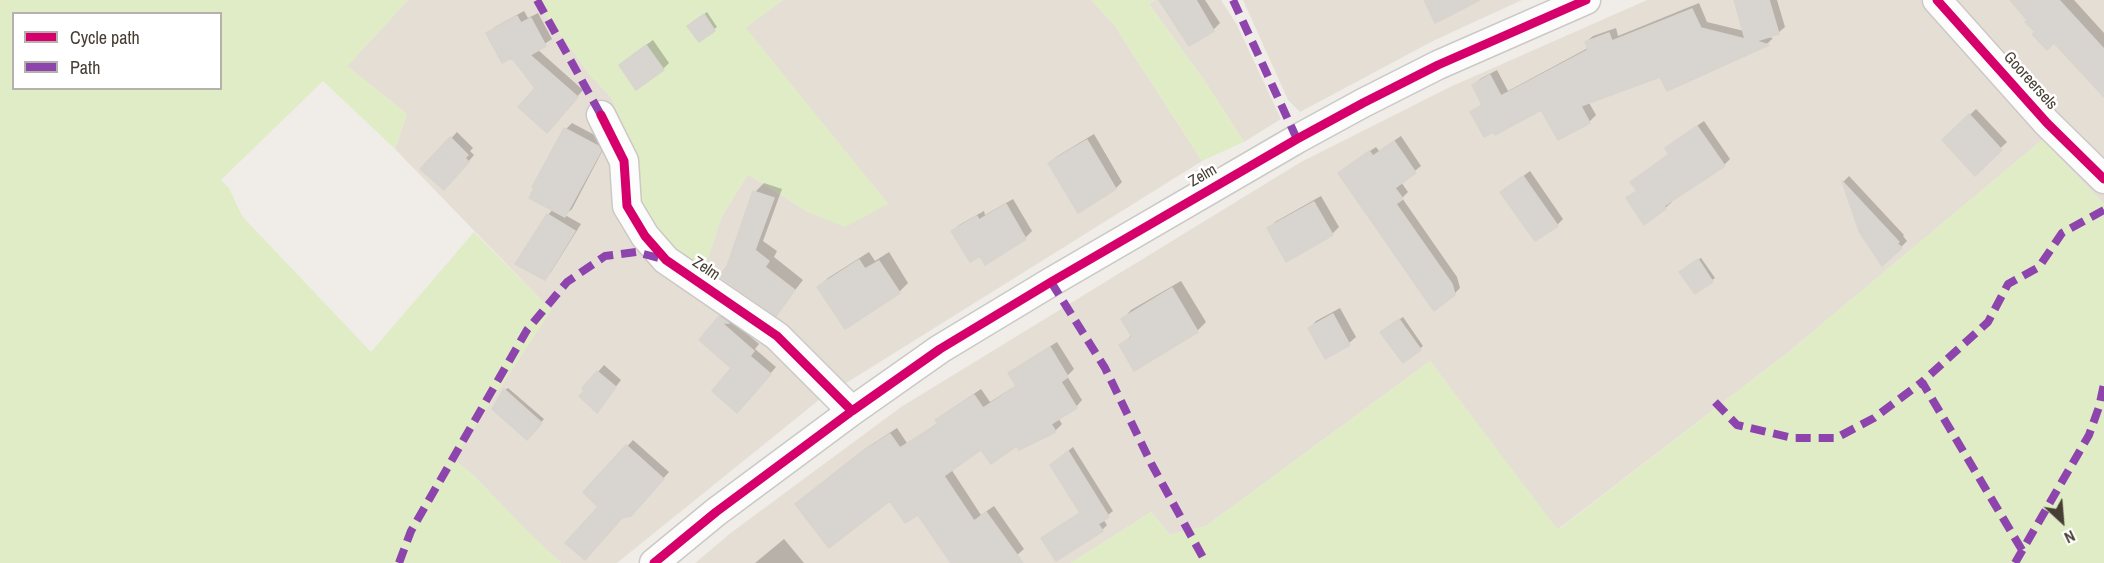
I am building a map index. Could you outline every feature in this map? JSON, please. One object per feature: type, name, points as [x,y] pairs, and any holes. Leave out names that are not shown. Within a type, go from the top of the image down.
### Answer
[{"type":"street","name":"Zelm","points":[[654,563],[716,512],[940,349],[1297,139],[1438,65],[1586,0]]},
{"type":"street","name":"Gooreersels","points":[[1937,0],[2047,123],[2104,179]]},
{"type":"street","name":"Zelm","points":[[602,114],[624,161],[627,206],[645,236],[666,260],[777,336],[852,411]]},
{"type":"shaded area","points":[[408,0],[535,0],[590,75],[611,97],[635,158],[702,275],[722,216],[748,174],[808,212],[888,204],[745,28],[783,0],[1091,0],[1113,23],[1202,161],[819,400],[617,563],[561,563],[474,476],[453,459],[551,310],[395,149],[407,114],[347,66]]},
{"type":"shaded area","points":[[1154,0],[1221,0],[1237,25],[1281,119],[1244,142],[1206,83],[1149,4]]},
{"type":"shaded area","points":[[1243,0],[1522,0],[1433,41],[1300,112],[1288,100]]},
{"type":"shaded area","points":[[1647,0],[2104,0],[2104,204],[2042,140],[1786,354],[1557,530],[1430,361],[1206,526],[1170,535],[1151,512],[1071,563],[695,563],[732,532],[901,407],[1301,162],[1450,87]]},
{"type":"green space","points":[[0,0],[408,0],[347,66],[407,114],[395,149],[323,81],[221,180],[229,188],[242,216],[371,352],[474,232],[551,310],[454,459],[561,563],[0,563]]},
{"type":"green space","points":[[535,0],[783,0],[746,28],[888,204],[845,227],[808,212],[748,174],[722,216],[702,276],[667,248],[638,200],[635,158],[611,97],[590,75]]},
{"type":"green space","points":[[1091,0],[1153,0],[1149,4],[1206,83],[1244,142],[1202,161],[1113,23]]},
{"type":"green space","points":[[2042,140],[2104,204],[2104,563],[1071,563],[1151,512],[1170,535],[1206,526],[1430,361],[1558,530],[1786,354]]},
{"type":"building","points":[[1159,0],[1196,0],[1214,31],[1189,46]]},
{"type":"building","points":[[1424,0],[1480,0],[1435,23]]},
{"type":"building","points":[[1734,0],[1769,0],[1779,34],[1756,41],[1769,45],[1667,91],[1660,77],[1581,106],[1590,123],[1558,140],[1541,110],[1495,135],[1493,132],[1484,137],[1470,112],[1482,105],[1472,85],[1490,75],[1501,96],[1588,50],[1585,42],[1609,33],[1612,41],[1692,9],[1701,28],[1745,39]]},
{"type":"building","points":[[2010,0],[2059,0],[2104,49],[2104,97],[2054,43],[2047,50],[2032,34],[2035,32]]},
{"type":"building","points":[[704,14],[715,31],[699,42],[687,26]]},
{"type":"building","points":[[517,16],[521,23],[531,18],[546,46],[530,55],[578,97],[547,133],[518,107],[535,88],[512,58],[502,63],[486,33]]},
{"type":"building","points":[[646,45],[664,70],[636,90],[619,65]]},
{"type":"building","points":[[1969,114],[2002,150],[1975,176],[1942,140]]},
{"type":"building","points":[[1697,126],[1725,166],[1664,206],[1666,209],[1644,225],[1626,198],[1637,191],[1630,182],[1669,154],[1665,148]]},
{"type":"building","points":[[564,128],[598,146],[601,151],[565,217],[529,198],[534,188],[532,187]]},
{"type":"building","points":[[450,137],[468,155],[465,158],[469,162],[444,190],[420,169]]},
{"type":"building","points":[[1087,140],[1116,189],[1078,213],[1048,163]]},
{"type":"building","points":[[1394,141],[1416,173],[1395,188],[1403,199],[1396,204],[1452,284],[1455,295],[1434,311],[1338,173],[1369,151],[1373,156]]},
{"type":"building","points":[[1523,176],[1558,226],[1535,241],[1500,192]]},
{"type":"building","points":[[1842,181],[1902,248],[1882,266],[1859,231]]},
{"type":"building","points":[[753,191],[774,198],[755,250],[769,261],[765,267],[795,290],[776,316],[719,276],[727,266]]},
{"type":"building","points":[[1314,202],[1333,235],[1286,262],[1267,228]]},
{"type":"building","points":[[1006,204],[1026,239],[985,265],[980,256],[970,262],[951,231],[977,216],[979,220]]},
{"type":"building","points":[[547,214],[575,231],[545,280],[515,264]]},
{"type":"building","points":[[1698,259],[1713,282],[1695,294],[1679,272]]},
{"type":"building","points":[[859,260],[865,269],[879,261],[900,293],[845,329],[817,287]]},
{"type":"building","points":[[1172,288],[1198,332],[1134,371],[1119,345],[1132,337],[1121,319]]},
{"type":"building","points":[[1333,314],[1350,345],[1325,359],[1308,328]]},
{"type":"building","points":[[719,316],[729,323],[722,323],[754,351],[750,356],[771,374],[737,413],[712,391],[731,368],[699,340]]},
{"type":"building","points":[[1399,319],[1421,350],[1403,363],[1380,332]]},
{"type":"building","points":[[1050,347],[1068,377],[1061,382],[1077,408],[1051,424],[1056,432],[1019,450],[1017,446],[991,464],[981,450],[944,476],[974,521],[986,512],[1023,563],[951,563],[918,515],[905,523],[890,501],[829,548],[795,504],[856,456],[890,434],[900,448],[938,424],[935,420],[974,395],[983,408],[1016,386],[1008,373]]},
{"type":"building","points":[[597,371],[616,387],[597,413],[579,396],[584,391],[582,388]]},
{"type":"building","points":[[504,389],[542,423],[527,440],[492,409]]},
{"type":"building","points":[[626,445],[664,479],[631,516],[622,518],[585,560],[565,543],[598,507],[583,492]]},
{"type":"building","points":[[1068,451],[1109,517],[1098,524],[1103,531],[1056,561],[1041,538],[1080,513],[1050,465]]},
{"type":"marked path","points":[[537,0],[601,115]]},
{"type":"marked path","points":[[1233,0],[1297,139]]},
{"type":"marked path","points":[[2022,550],[1922,382],[1988,322],[2008,284],[2039,267],[2062,233],[2104,210]]},
{"type":"marked path","points":[[399,563],[411,531],[527,330],[567,282],[605,256],[636,252],[663,259]]},
{"type":"marked path","points":[[1051,282],[1105,368],[1152,465],[1206,563]]},
{"type":"marked path","points":[[1715,402],[1737,425],[1793,438],[1836,438],[1874,418],[1922,382]]},
{"type":"marked path","points":[[2015,563],[2089,435],[2104,384]]},
{"type":"cycle path","points":[[654,563],[716,512],[940,349],[1051,282],[1363,103],[1438,65],[1586,0]]},
{"type":"cycle path","points":[[1937,0],[2047,123],[2104,179]]},
{"type":"cycle path","points":[[601,115],[624,161],[627,206],[645,236],[666,260],[777,336],[852,411]]}]
